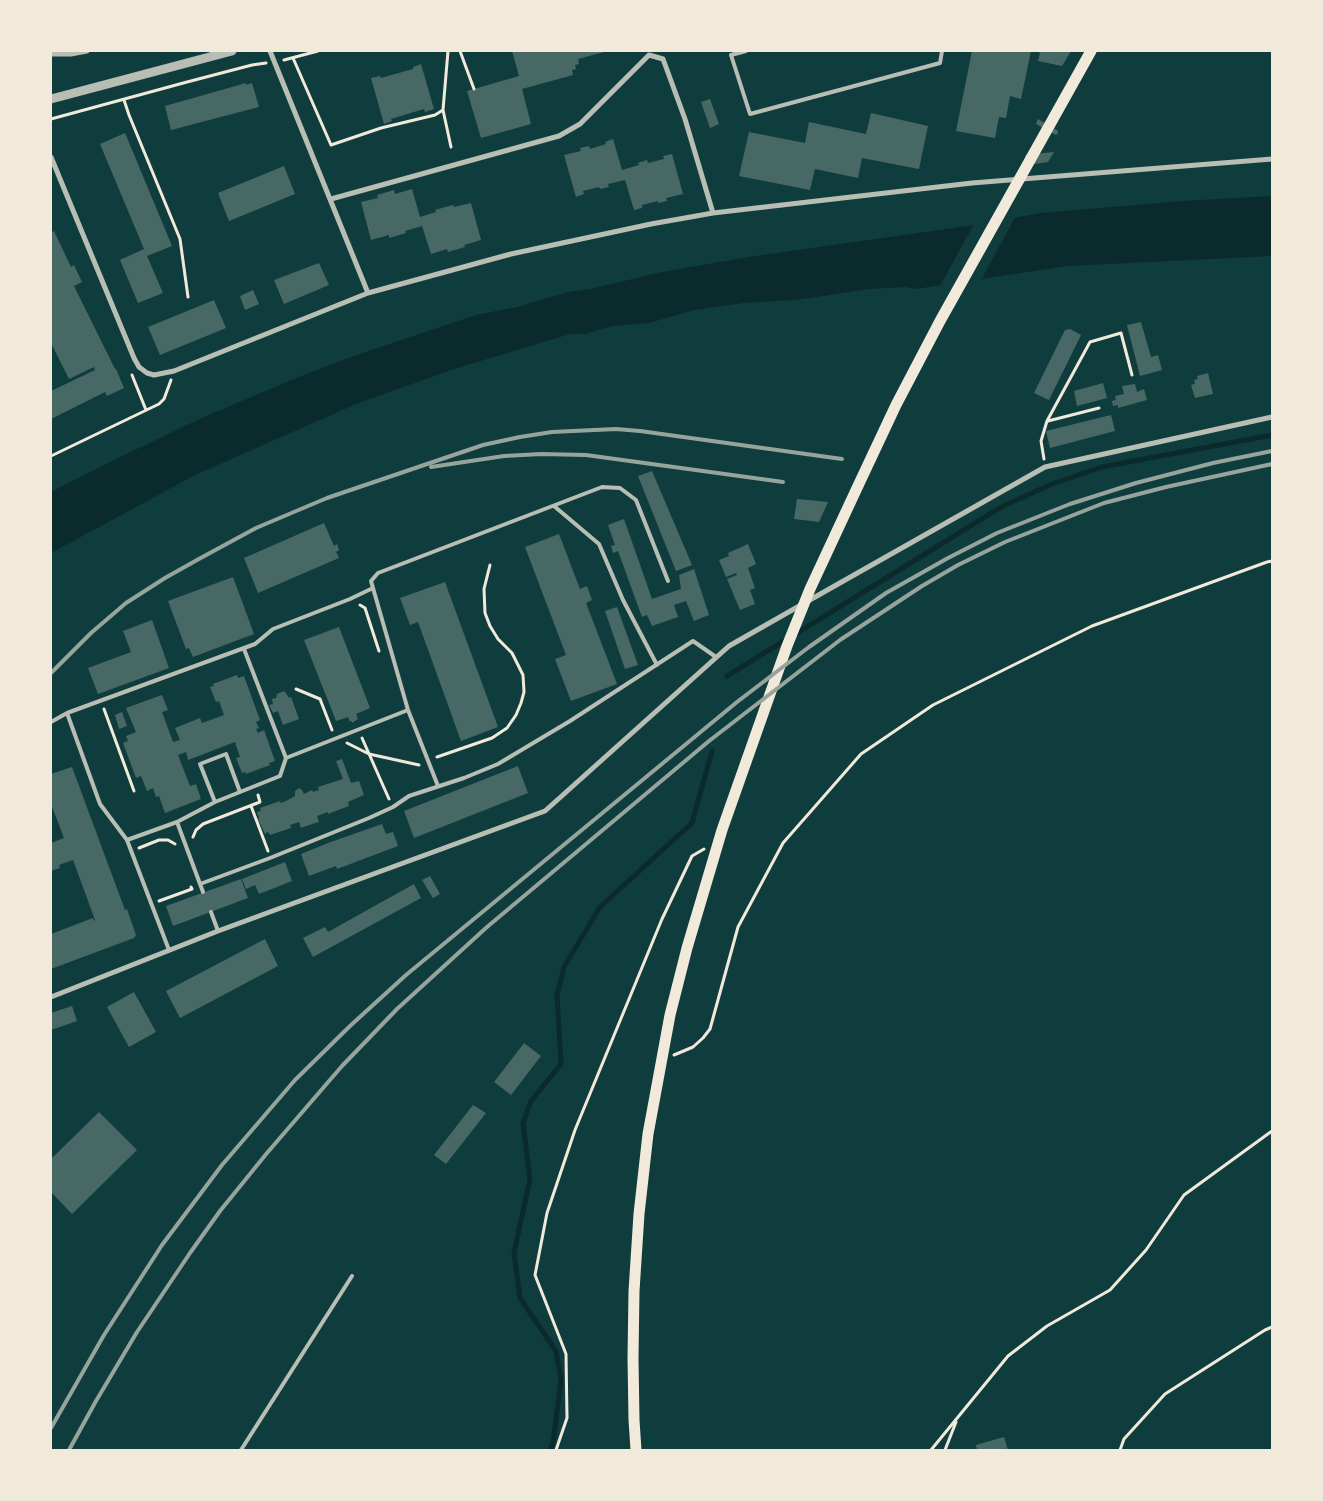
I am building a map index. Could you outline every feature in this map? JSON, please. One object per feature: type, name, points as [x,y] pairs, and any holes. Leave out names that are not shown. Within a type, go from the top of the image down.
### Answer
[{"type":"main road","points":[[636,1450],[633,1358],[639,1214],[648,1134],[662,1058],[687,948],[718,842],[790,638],[810,589],[896,405],[940,321],[1091,51]]},
{"type":"street","points":[[51,54],[71,54],[86,51]]},
{"type":"street","points":[[51,99],[232,51]]},
{"type":"street","points":[[270,51],[368,293]]},
{"type":"street","points":[[331,199],[559,136],[580,124],[650,55],[663,59],[713,213]]},
{"type":"street","points":[[51,158],[139,367],[147,373],[154,375],[174,371],[368,293],[511,254],[651,224],[713,213],[972,183],[1272,159]]},
{"type":"street","points":[[51,997],[218,931],[546,811],[729,646],[1045,466],[1272,417]]},
{"type":"lane","points":[[746,51],[731,56],[750,114],[940,63],[942,51]]},
{"type":"lane","points":[[438,786],[408,710],[371,581],[378,573],[602,487],[620,488],[636,500],[668,581]]},
{"type":"lane","points":[[554,506],[599,544],[623,600],[657,665]]},
{"type":"lane","points":[[51,722],[66,713],[100,700],[244,649],[255,644],[273,629],[373,588]]},
{"type":"lane","points":[[200,884],[369,818],[393,807],[409,796],[498,764],[570,721],[693,641],[716,657]]},
{"type":"lane","points":[[127,840],[176,822],[215,802],[280,776],[286,758],[244,649]]},
{"type":"lane","points":[[286,758],[408,710]]},
{"type":"lane","points":[[66,713],[100,804],[127,840],[169,950]]},
{"type":"lane","points":[[215,802],[200,764],[226,754],[240,792]]},
{"type":"lane","points":[[176,822],[203,892]]},
{"type":"lane","points":[[211,912],[218,931]]},
{"type":"lane","points":[[241,1450],[352,1276]]},
{"type":"path","points":[[448,51],[443,110],[451,147]]},
{"type":"path","points":[[460,51],[474,89]]},
{"type":"path","points":[[293,58],[331,144],[381,128],[435,114],[443,110]]},
{"type":"path","points":[[51,119],[252,65]]},
{"type":"path","points":[[124,100],[180,239],[188,297]]},
{"type":"path","points":[[1045,466],[1041,441],[1047,421],[1090,342],[1121,333],[1132,375]]},
{"type":"path","points":[[51,456],[159,404],[164,400],[174,371]]},
{"type":"path","points":[[1047,421],[1099,408]]},
{"type":"path","points":[[662,1058],[693,1047],[704,1038],[710,1029],[738,927],[783,842],[861,754],[933,706],[1092,626],[1272,561]]},
{"type":"path","points":[[296,689],[320,699],[336,738],[369,754],[419,765],[492,738],[507,728],[516,716],[524,692],[523,675],[512,653],[498,639],[490,626],[486,612],[484,589],[490,565]]},
{"type":"path","points":[[353,604],[358,604],[364,608],[380,652]]},
{"type":"path","points":[[100,700],[134,791]]},
{"type":"path","points":[[358,729],[393,807]]},
{"type":"path","points":[[196,846],[193,837],[196,830],[203,824],[260,802],[255,786]]},
{"type":"path","points":[[252,806],[270,858]]},
{"type":"path","points":[[132,852],[159,840],[168,840],[176,844]]},
{"type":"path","points":[[556,1450],[566,1418],[566,1354],[535,1275],[547,1213],[575,1130],[662,919],[692,856],[718,842]]},
{"type":"path","points":[[152,904],[192,889],[190,883]]},
{"type":"path","points":[[930,1450],[1008,1356],[1047,1326],[1110,1290],[1146,1250],[1184,1195],[1272,1131]]},
{"type":"path","points":[[1120,1450],[1124,1439],[1165,1394],[1272,1327]]},
{"type":"path","points":[[945,1450],[957,1419]]},
{"type":"water","points":[[1272,196],[1272,256],[1067,266],[916,289],[905,287],[869,289],[796,300],[744,303],[694,310],[649,323],[613,326],[585,334],[570,334],[454,369],[356,404],[195,475],[51,553],[51,492],[204,417],[294,379],[348,358],[476,315],[517,307],[568,292],[591,289],[657,273],[748,257],[968,226],[1041,213],[1182,201]]},
{"type":"pier","points":[[1017,214],[980,282],[939,288],[975,222]]},
{"type":"building","points":[[512,51],[604,52],[578,59],[579,64],[575,65],[576,69],[572,70],[573,75],[522,89],[531,124],[481,138],[467,91],[519,76]]},
{"type":"building","points":[[972,51],[1031,51],[1021,99],[1010,96],[1006,118],[999,117],[995,138],[956,131]]},
{"type":"building","points":[[1036,51],[1071,51],[1062,66],[1038,61],[1040,53]]},
{"type":"building","points":[[421,64],[434,109],[425,112],[424,109],[391,119],[392,121],[384,124],[371,78],[380,76],[381,78],[413,69],[413,67]]},
{"type":"building","points":[[246,83],[246,85],[252,83],[259,107],[171,130],[165,106]]},
{"type":"building","points":[[710,99],[719,124],[710,128],[701,102]]},
{"type":"building","points":[[871,113],[928,126],[919,169],[862,158],[858,178],[815,169],[810,190],[739,176],[749,132],[805,143],[809,122],[866,134]]},
{"type":"building","points":[[1038,119],[1058,131],[1058,133],[1056,135],[1036,124]]},
{"type":"building","points":[[125,133],[172,246],[147,256],[163,293],[138,303],[120,260],[144,249],[100,144]]},
{"type":"building","points":[[613,139],[622,170],[639,165],[638,163],[647,160],[648,163],[664,159],[663,156],[672,154],[683,194],[666,198],[667,201],[642,205],[642,208],[634,210],[625,180],[608,184],[609,187],[600,189],[599,187],[583,191],[584,194],[576,197],[564,155],[581,151],[580,148],[589,146],[590,149],[606,144],[605,142]]},
{"type":"building","points":[[1054,152],[1048,162],[1027,165],[1025,155]]},
{"type":"building","points":[[284,166],[295,194],[229,221],[218,193]]},
{"type":"building","points":[[412,189],[420,217],[453,205],[454,207],[471,203],[481,240],[448,252],[447,249],[431,254],[422,226],[389,238],[389,235],[371,240],[361,202],[378,198],[377,195],[394,190],[395,194]]},
{"type":"building","points":[[54,231],[71,267],[74,265],[82,282],[74,286],[124,388],[107,396],[105,392],[51,419],[51,391],[95,370],[94,367],[69,379],[51,343],[51,233]]},
{"type":"building","points":[[319,263],[329,285],[284,304],[274,280]]},
{"type":"building","points":[[253,290],[259,304],[245,310],[240,296]]},
{"type":"building","points":[[214,300],[226,328],[160,355],[148,327]]},
{"type":"building","points":[[1141,322],[1151,357],[1158,355],[1162,370],[1140,376],[1127,325]]},
{"type":"building","points":[[1070,329],[1081,335],[1049,400],[1034,393],[1065,330]]},
{"type":"building","points":[[1208,373],[1213,394],[1195,398],[1191,385],[1195,384],[1194,380],[1198,379],[1197,376]]},
{"type":"building","points":[[1103,383],[1107,398],[1077,406],[1074,391]]},
{"type":"building","points":[[1135,384],[1137,392],[1144,389],[1147,400],[1118,408],[1118,405],[1113,406],[1112,401],[1116,400],[1115,396],[1124,394],[1122,386]]},
{"type":"building","points":[[1111,415],[1115,431],[1050,448],[1046,431]]},
{"type":"building","points":[[652,471],[692,565],[676,571],[638,476]]},
{"type":"building","points":[[797,499],[828,502],[819,522],[794,519]]},
{"type":"building","points":[[624,519],[652,599],[681,589],[679,575],[694,569],[709,615],[694,621],[686,601],[674,605],[678,617],[652,626],[647,615],[642,617],[618,551],[613,553],[611,546],[615,545],[608,525]]},
{"type":"building","points":[[324,523],[334,546],[337,544],[339,550],[336,552],[339,558],[258,593],[244,558]]},
{"type":"building","points":[[559,534],[580,589],[587,586],[592,600],[586,603],[617,684],[571,701],[555,659],[566,655],[525,547]]},
{"type":"building","points":[[748,544],[756,564],[748,568],[755,588],[750,590],[755,604],[740,610],[727,579],[737,575],[736,573],[726,577],[719,560],[729,556],[728,553]]},
{"type":"building","points":[[233,577],[254,634],[193,657],[189,648],[186,649],[168,601]]},
{"type":"building","points":[[445,582],[498,727],[461,741],[418,622],[410,625],[400,598]]},
{"type":"building","points":[[617,607],[638,665],[625,669],[605,611]]},
{"type":"building","points":[[152,620],[169,668],[98,694],[88,668],[131,652],[123,631]]},
{"type":"building","points":[[339,627],[370,708],[356,714],[358,719],[352,723],[348,717],[336,721],[304,640]]},
{"type":"building","points":[[237,675],[238,678],[244,676],[260,720],[256,722],[259,728],[256,729],[258,733],[264,730],[275,761],[269,763],[270,765],[246,774],[245,772],[242,773],[236,758],[240,757],[235,742],[188,760],[186,752],[178,755],[190,786],[196,784],[201,799],[165,813],[159,796],[156,797],[153,788],[147,791],[141,776],[136,778],[123,743],[128,741],[126,736],[136,732],[126,708],[162,695],[168,710],[162,712],[173,742],[180,740],[175,728],[200,718],[202,723],[224,715],[219,701],[216,702],[210,687],[214,686],[213,684]]},
{"type":"building","points":[[284,691],[289,698],[291,697],[299,719],[283,725],[278,711],[273,713],[269,705],[273,704],[272,699],[276,698],[277,694]]},
{"type":"building","points":[[122,712],[127,726],[119,729],[115,715]]},
{"type":"building","points":[[342,759],[351,783],[359,781],[364,795],[348,802],[349,806],[317,816],[319,822],[301,828],[299,822],[290,825],[291,828],[270,835],[268,832],[265,834],[258,819],[257,812],[261,811],[260,808],[288,800],[295,796],[295,791],[299,788],[304,794],[312,790],[313,792],[319,790],[318,787],[343,779],[336,761]]},
{"type":"building","points":[[518,766],[528,793],[414,838],[404,811]]},
{"type":"building","points":[[72,767],[136,935],[134,938],[51,969],[51,934],[93,918],[95,920],[73,860],[59,865],[60,868],[51,871],[51,843],[64,838],[51,804],[51,774]]},
{"type":"building","points":[[382,824],[386,834],[393,832],[398,846],[337,869],[336,866],[309,876],[301,854]]},
{"type":"building","points":[[285,862],[292,881],[259,894],[255,885],[246,889],[242,879]]},
{"type":"building","points":[[430,876],[440,894],[433,898],[422,880]]},
{"type":"building","points":[[241,879],[248,898],[173,926],[166,906]]},
{"type":"building","points":[[414,884],[421,898],[313,957],[303,938],[325,927],[328,932]]},
{"type":"building","points":[[265,939],[278,966],[180,1018],[166,991]]},
{"type":"building","points":[[134,992],[156,1032],[129,1047],[107,1007]]},
{"type":"building","points":[[72,1006],[77,1021],[51,1030],[51,1013]]},
{"type":"building","points":[[524,1043],[541,1056],[511,1095],[494,1082]]},
{"type":"building","points":[[473,1105],[486,1113],[446,1164],[434,1155]]},
{"type":"building","points":[[99,1112],[137,1150],[72,1214],[51,1192],[51,1159]]},
{"type":"building","points":[[1004,1437],[1008,1450],[977,1450],[976,1445]]},
{"type":"waterway","points":[[794,635],[1001,507],[1052,484],[1102,467],[1272,435]]},
{"type":"waterway","points":[[727,676],[787,639]]},
{"type":"waterway","points":[[550,1450],[553,1443],[561,1380],[556,1351],[520,1298],[514,1253],[530,1179],[523,1123],[531,1101],[561,1064],[557,995],[564,967],[600,907],[692,823],[712,751]]},
{"type":"railway","points":[[51,673],[91,633],[126,603],[165,578],[256,528],[327,498],[483,445],[552,432],[616,429],[842,459]]},
{"type":"railway","points":[[51,1428],[104,1335],[162,1245],[222,1165],[295,1080],[406,975],[737,702],[809,647],[886,593],[997,533],[1070,504],[1136,483],[1213,463],[1272,451]]},
{"type":"railway","points":[[431,467],[504,456],[541,454],[586,455],[783,482]]},
{"type":"railway","points":[[69,1450],[137,1332],[190,1253],[220,1211],[267,1153],[342,1066],[397,1009],[487,927],[709,741],[840,640],[922,586],[958,565],[1005,542],[1104,503],[1166,487],[1272,464]]}]
